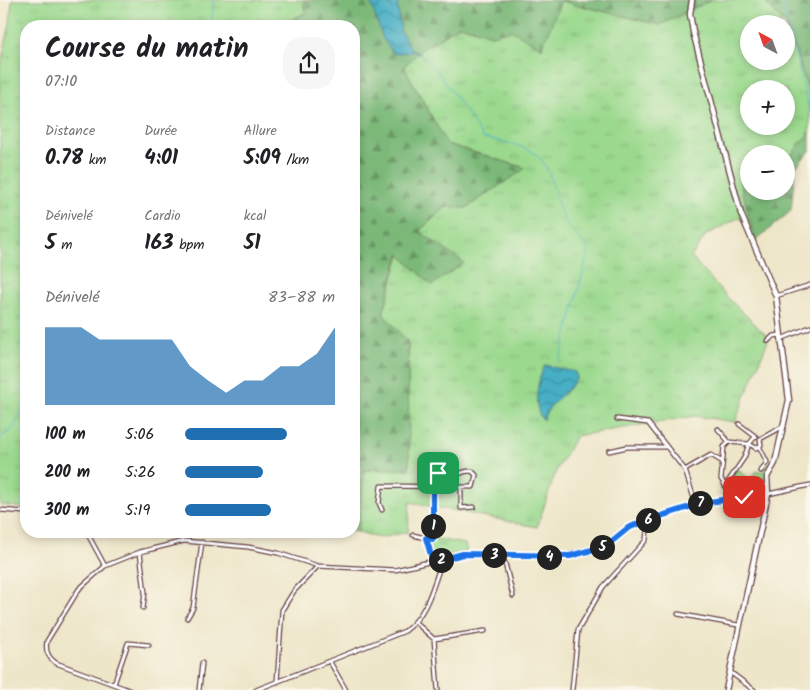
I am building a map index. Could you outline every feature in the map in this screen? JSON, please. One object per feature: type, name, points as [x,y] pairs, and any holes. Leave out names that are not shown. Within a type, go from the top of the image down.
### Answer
[{"type":"main road","points":[[692,0],[690,14],[693,32],[737,198],[776,296],[789,400],[776,461],[767,478],[768,494],[738,625],[726,690]]},
{"type":"street","points":[[776,296],[810,285]]},
{"type":"street","points":[[768,341],[773,336],[781,337],[810,327]]},
{"type":"street","points":[[617,419],[648,423],[686,470],[696,505]]},
{"type":"street","points":[[739,424],[760,439]]},
{"type":"street","points":[[760,439],[784,426]]},
{"type":"street","points":[[718,429],[729,442],[749,444],[756,448],[759,446]]},
{"type":"street","points":[[724,486],[744,458],[749,444],[755,437]]},
{"type":"street","points":[[760,439],[761,445],[759,446],[767,462]]},
{"type":"street","points":[[729,442],[724,446],[721,461],[721,479],[733,498]]},
{"type":"street","points":[[609,451],[626,447],[666,447]]},
{"type":"street","points":[[686,470],[711,455],[721,461]]},
{"type":"street","points":[[761,471],[767,462],[776,461]]},
{"type":"street","points":[[382,510],[379,503],[381,486],[472,487],[476,482],[476,474],[472,471],[462,471],[451,486]]},
{"type":"street","points":[[413,535],[433,539],[433,486],[438,473]]},
{"type":"street","points":[[129,690],[56,663],[47,654],[46,648],[47,641],[79,588],[105,566],[140,552],[184,541],[202,542],[248,547],[318,566],[396,570],[463,554],[570,556],[606,546],[628,528],[696,505],[768,494],[810,485]]},
{"type":"street","points":[[460,487],[461,508],[474,508]]},
{"type":"street","points":[[0,510],[20,512]]},
{"type":"street","points":[[572,690],[578,630],[602,587],[646,540],[648,520]]},
{"type":"street","points":[[90,538],[105,566]]},
{"type":"street","points":[[426,538],[433,562]]},
{"type":"street","points":[[187,618],[194,608],[202,542]]},
{"type":"street","points":[[140,552],[146,593],[143,608]]},
{"type":"street","points":[[503,555],[513,596]]},
{"type":"street","points":[[256,690],[396,636],[415,622],[424,608],[442,560]]},
{"type":"street","points":[[277,682],[282,610],[294,591],[318,566]]},
{"type":"street","points":[[678,614],[738,625]]},
{"type":"street","points":[[415,622],[434,639],[438,690]]},
{"type":"street","points":[[434,639],[484,631]]},
{"type":"street","points":[[114,684],[128,643],[149,645]]},
{"type":"street","points":[[330,662],[346,690]]},
{"type":"street","points":[[199,690],[202,663]]},
{"type":"street","points":[[729,672],[754,690]]},
{"type":"green space","points":[[12,0],[304,0],[305,13],[290,20],[20,20],[20,507],[0,505],[0,68],[10,23]]},
{"type":"green space","points":[[304,0],[711,0],[660,25],[561,1],[542,48],[511,30],[492,35],[460,25],[421,50],[404,67],[447,144],[526,168],[466,208],[446,207],[419,231],[464,263],[432,285],[399,254],[383,314],[408,342],[409,469],[364,470],[360,511],[360,20],[290,20],[305,13]]},
{"type":"green space","points":[[711,0],[763,0],[777,15],[740,15],[740,70],[795,70],[795,51],[810,95],[810,131],[795,151],[795,145],[740,145],[740,200],[745,200],[755,241],[740,217],[706,235],[691,257],[729,299],[769,338],[735,422],[695,416],[576,436],[556,471],[537,527],[410,502],[408,532],[380,538],[360,533],[364,470],[409,469],[408,342],[383,314],[400,254],[432,285],[419,231],[446,207],[466,208],[525,168],[447,144],[404,67],[421,50],[460,25],[491,35],[511,30],[561,1],[660,25]]},
{"type":"green space","points":[[763,0],[810,0],[810,95],[795,49],[795,15],[777,15]]},
{"type":"green space","points":[[810,131],[810,151],[795,168],[795,150]]},
{"type":"green space","points":[[745,200],[792,200],[791,211],[755,241]]},
{"type":"green space","points":[[770,463],[772,465],[765,475],[766,489],[763,492],[734,494],[727,487],[737,468],[749,479],[758,470],[762,472]]},
{"type":"green space","points":[[427,537],[465,544],[467,552],[435,558],[432,555]]},
{"type":"water","points":[[370,0],[397,0],[401,32],[411,49],[421,55],[412,51],[394,54],[383,39]]},
{"type":"water","points":[[545,365],[575,372],[577,377],[549,408],[544,419],[542,419],[537,407],[537,392]]},
{"type":"waterway","points":[[212,20],[213,0]]},
{"type":"waterway","points":[[777,0],[783,4],[810,112]]},
{"type":"waterway","points":[[420,54],[434,67],[483,138],[510,143],[536,154],[549,173],[563,218],[570,228]]},
{"type":"waterway","points":[[559,363],[589,250],[573,232]]},
{"type":"waterway","points":[[0,438],[12,430],[20,415]]},
{"type":"route","points":[[438,473],[434,479],[433,486],[433,539],[426,538],[433,562],[463,554],[570,556],[606,546],[628,528],[648,520],[702,503],[744,497]]}]
